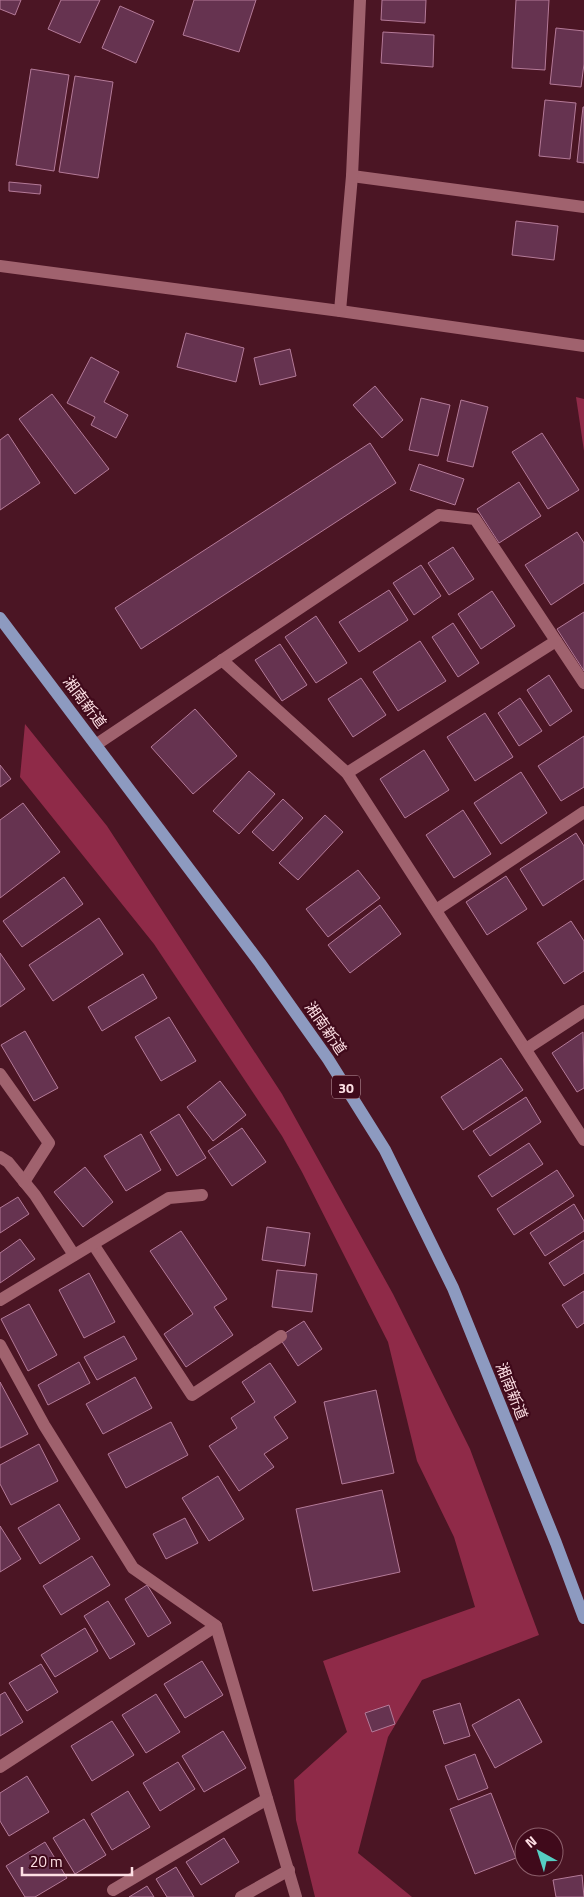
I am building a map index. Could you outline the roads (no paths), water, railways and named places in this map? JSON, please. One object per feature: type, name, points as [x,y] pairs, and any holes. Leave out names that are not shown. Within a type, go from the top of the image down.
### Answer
[{"type":"main road","name":"湘南新道","points":[[0,618],[266,970],[328,1059],[385,1150],[453,1288],[556,1543],[584,1618]]},
{"type":"street","points":[[340,311],[352,176],[360,0]]},
{"type":"street","points":[[352,176],[584,208]]},
{"type":"street","points":[[0,266],[340,311],[584,346]]},
{"type":"street","points":[[97,744],[439,515],[475,519],[584,683]]},
{"type":"street","points":[[347,773],[556,640]]},
{"type":"street","points":[[222,660],[347,773],[584,1140]]},
{"type":"street","points":[[436,910],[584,812]]},
{"type":"street","points":[[526,1050],[584,1011]]},
{"type":"street","points":[[0,1074],[49,1143],[24,1182]]},
{"type":"street","points":[[0,1157],[8,1162],[36,1195],[74,1255]]},
{"type":"street","points":[[0,1300],[168,1198],[202,1195]]},
{"type":"street","points":[[93,1244],[192,1395],[281,1336]]},
{"type":"street","points":[[0,1345],[44,1424],[133,1568],[216,1626],[296,1897]]},
{"type":"street","points":[[0,1767],[216,1626]]},
{"type":"street","points":[[113,1890],[267,1799]]},
{"type":"street","points":[[241,1897],[289,1870]]}]
